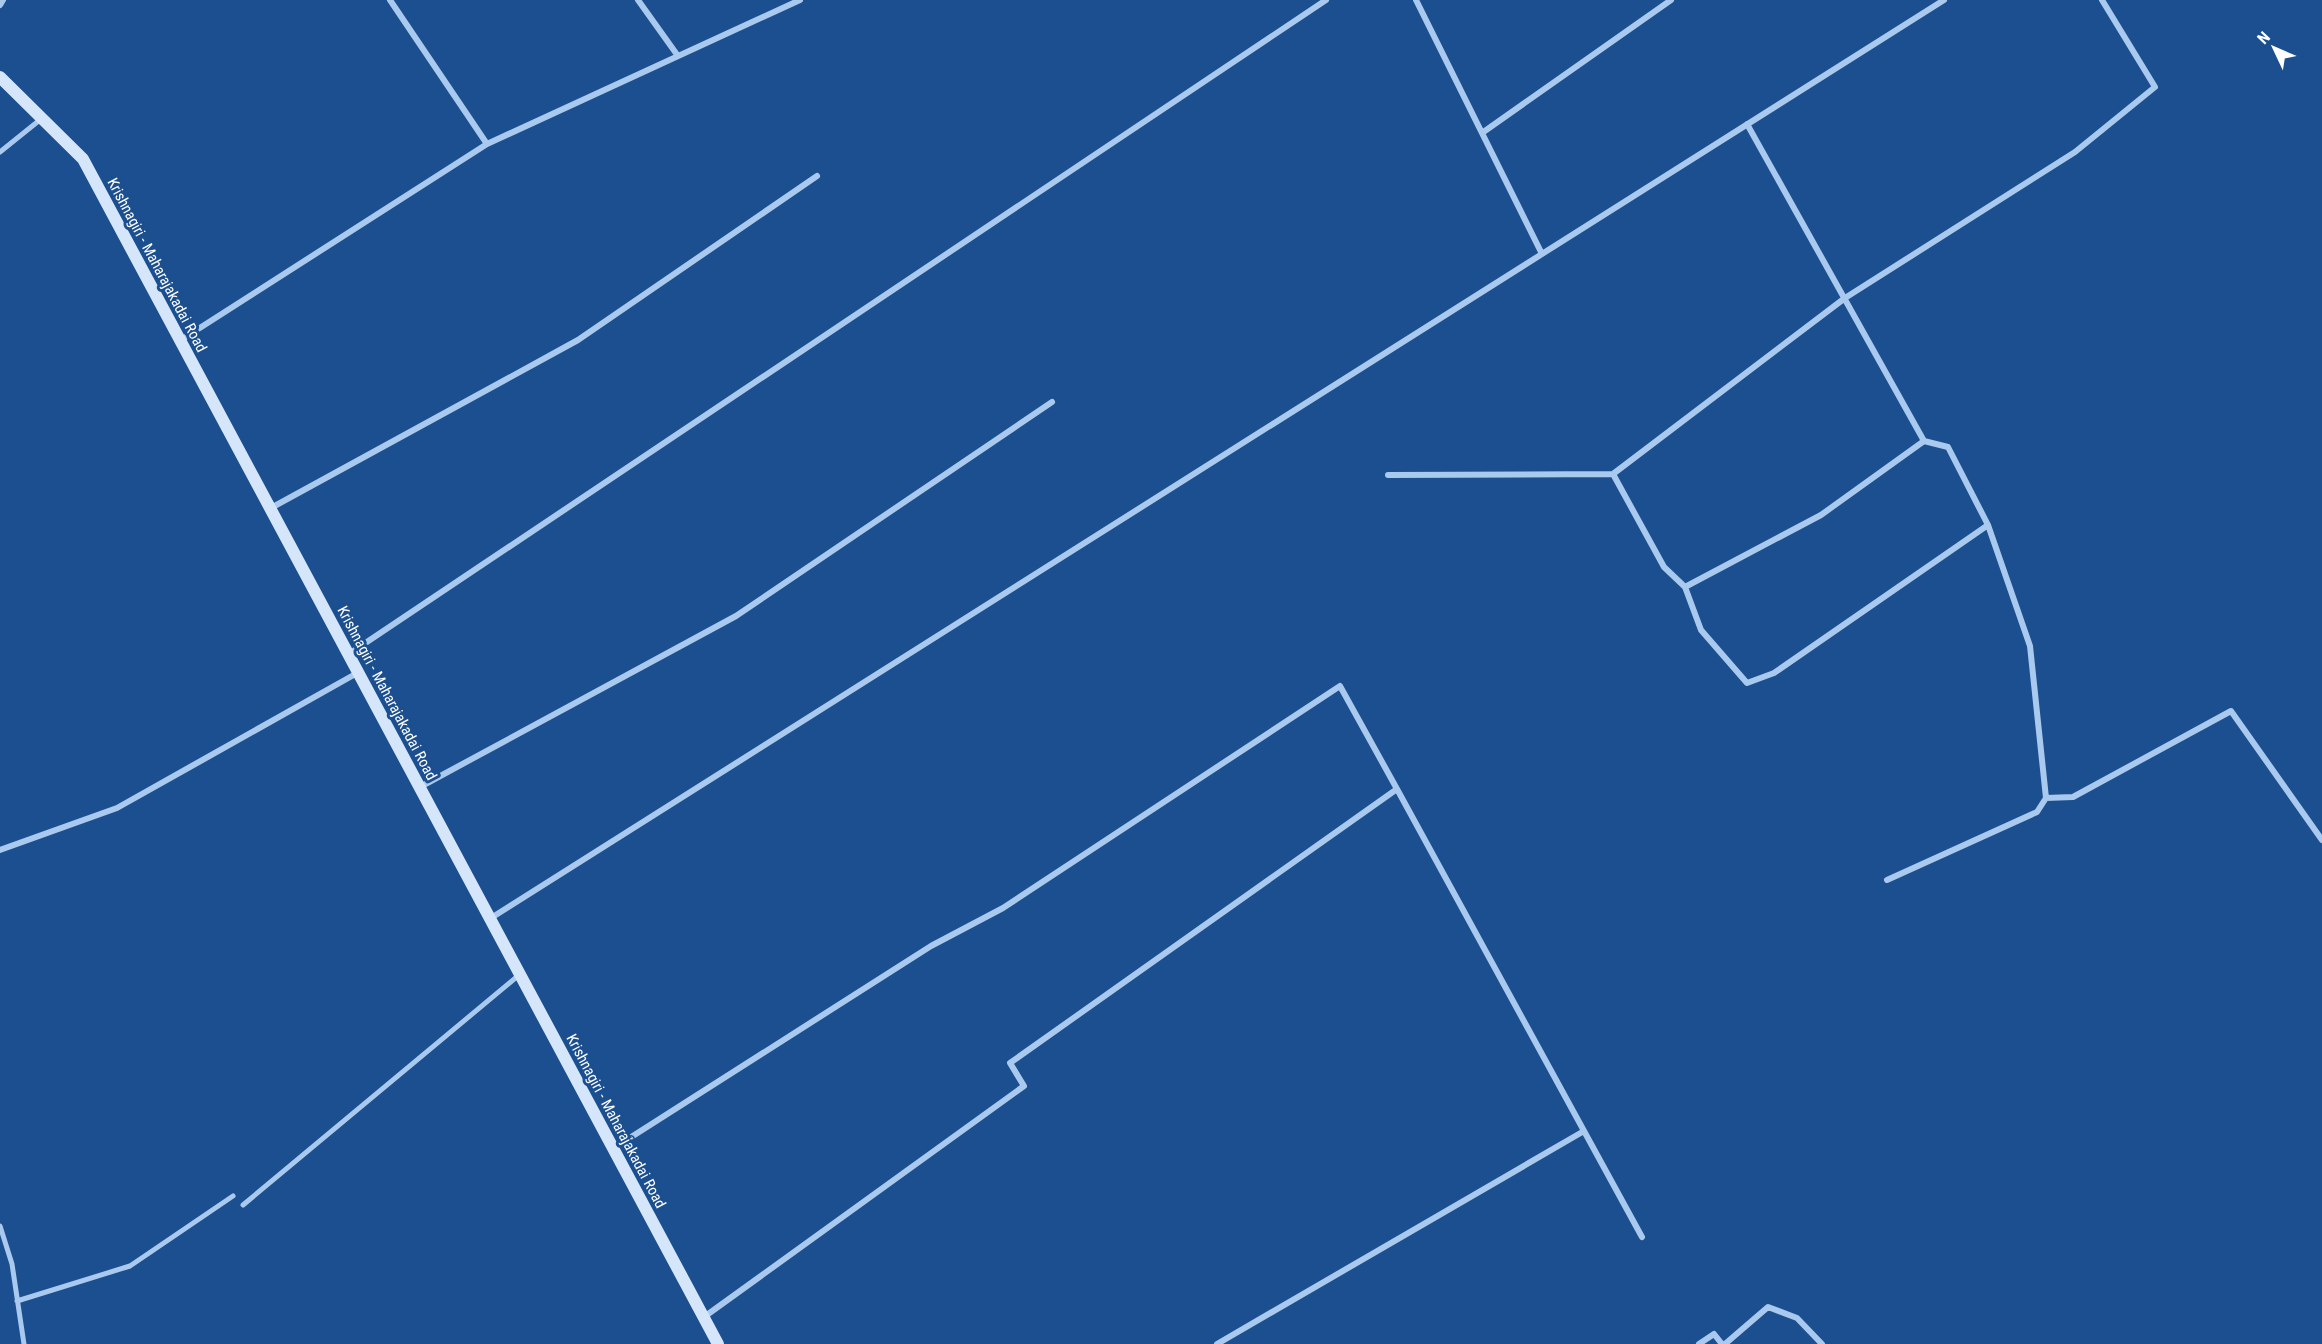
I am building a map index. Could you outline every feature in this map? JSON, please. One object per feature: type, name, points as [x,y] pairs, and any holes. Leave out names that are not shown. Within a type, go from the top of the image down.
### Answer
[{"type":"main road","name":"Krishnagiri - Maharajakadai Road","points":[[0,77],[83,159],[718,1344]]},
{"type":"street","points":[[0,6],[3,0]]},
{"type":"street","points":[[390,0],[487,144]]},
{"type":"street","points":[[638,0],[678,56]]},
{"type":"street","points":[[181,340],[487,144],[800,0]]},
{"type":"street","points":[[349,654],[1326,0]]},
{"type":"street","points":[[1416,0],[1542,254]]},
{"type":"street","points":[[1482,134],[1671,0]]},
{"type":"street","points":[[491,918],[1944,0]]},
{"type":"street","points":[[1388,475],[1613,474],[1845,298],[2074,152],[2155,87],[2102,0]]},
{"type":"street","points":[[0,152],[42,118]]},
{"type":"street","points":[[1747,124],[1924,441],[1948,447],[1988,525],[2030,646],[2046,798],[2037,812],[1887,880]]},
{"type":"street","points":[[271,508],[578,340],[817,176]]},
{"type":"street","points":[[420,787],[735,616],[1052,402]]},
{"type":"street","points":[[1685,587],[1821,515],[1924,441]]},
{"type":"street","points":[[1613,474],[1664,567],[1685,587],[1701,630],[1747,683],[1774,674],[1988,525]]},
{"type":"street","points":[[0,850],[117,808],[359,672]]},
{"type":"street","points":[[614,1148],[931,946],[1003,908],[1340,686],[1642,1237]]},
{"type":"street","points":[[2046,798],[2073,797],[2231,711],[2322,840]]},
{"type":"street","points":[[704,1317],[1024,1086],[1010,1062],[1396,789]]},
{"type":"street","points":[[243,1204],[520,974]]},
{"type":"street","points":[[1216,1344],[1584,1131]]},
{"type":"street","points":[[17,1301],[130,1266],[233,1196]]},
{"type":"street","points":[[0,1226],[12,1264],[24,1344]]},
{"type":"street","points":[[1699,1344],[1714,1334],[1723,1344],[1768,1307],[1797,1318],[1822,1344]]}]
